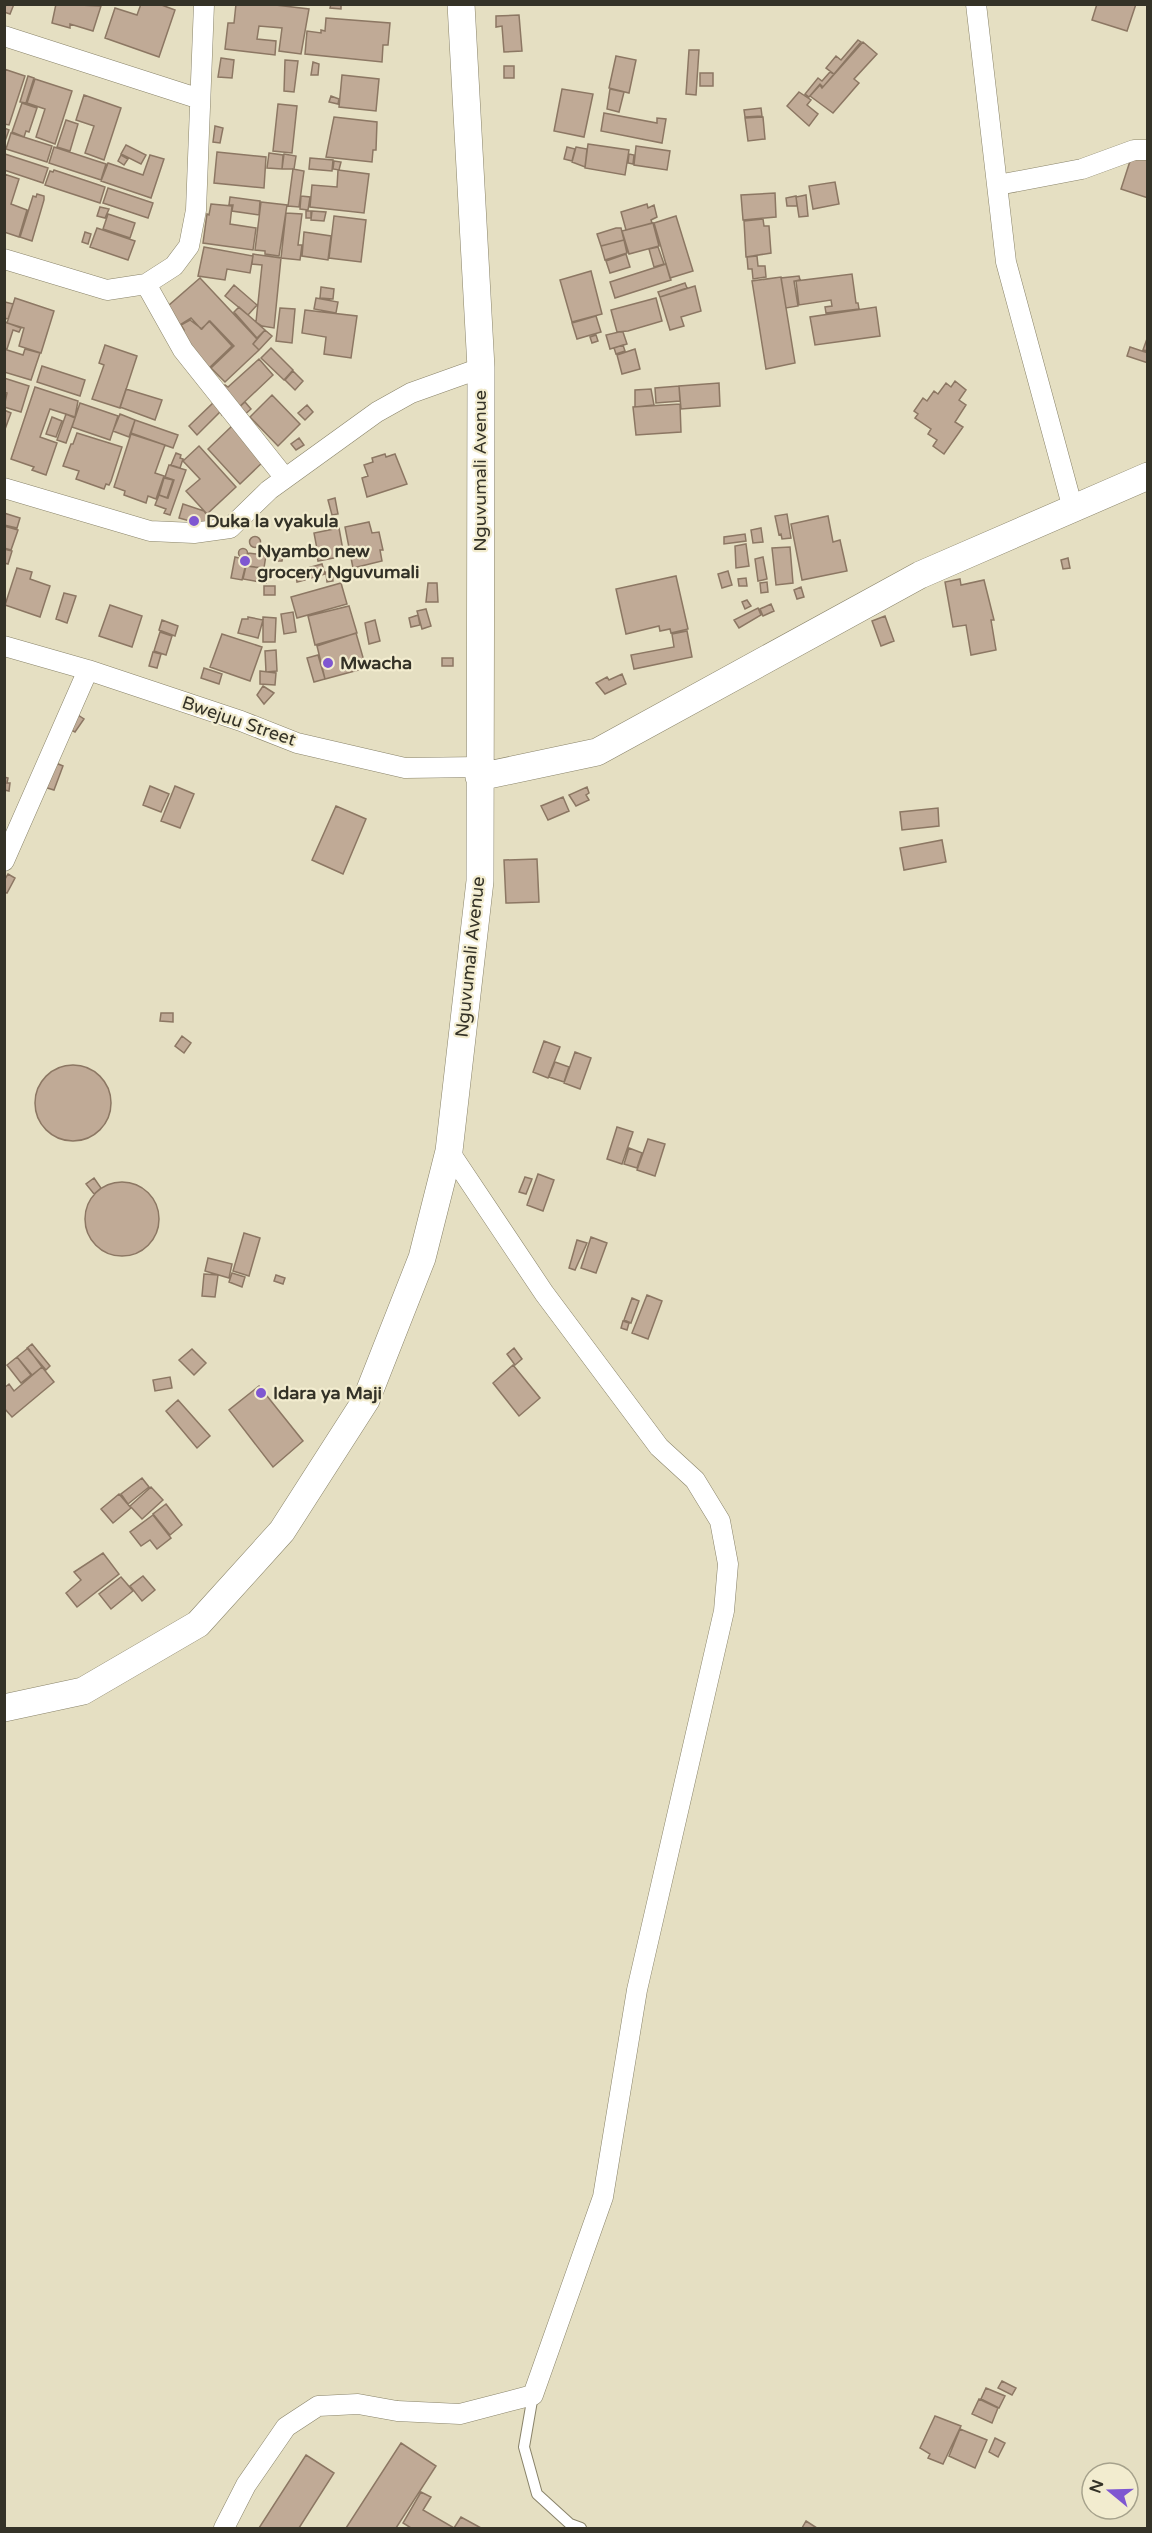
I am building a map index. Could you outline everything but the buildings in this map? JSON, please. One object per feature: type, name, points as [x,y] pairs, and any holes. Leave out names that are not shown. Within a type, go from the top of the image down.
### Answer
[{"type":"street","points":[[4,259],[107,290],[146,284],[174,266],[189,246],[196,210],[204,4]]},
{"type":"street","name":"Nguvumali Avenue","points":[[4,1708],[83,1691],[198,1624],[282,1531],[366,1400],[422,1258],[448,1151],[480,881],[481,368],[461,4]]},
{"type":"street","points":[[976,4],[1006,262],[1073,508]]},
{"type":"street","points":[[4,36],[200,99]]},
{"type":"street","points":[[998,185],[1082,169],[1134,150],[1148,150]]},
{"type":"street","points":[[146,284],[183,350],[285,478]]},
{"type":"street","points":[[4,488],[150,531],[194,533],[230,528],[269,490],[386,407],[411,393],[481,368]]},
{"type":"street","points":[[479,772],[597,752],[920,575],[1148,476]]},
{"type":"street","name":"Bwejuu Street","points":[[4,646],[88,670],[297,742],[405,768],[479,772]]},
{"type":"street","points":[[4,861],[88,670]]},
{"type":"street","points":[[224,2529],[246,2485],[286,2427],[318,2406],[358,2404],[397,2411],[460,2414],[532,2395],[603,2197],[637,1990],[724,1611],[728,1564],[720,1521],[695,1480],[659,1448],[544,1293],[448,1151]]},
{"type":"lane","points":[[532,2395],[524,2447],[537,2494],[570,2524],[581,2529]]},
{"type":"place","name":"Duka la vyakula","points":[[194,521]]},
{"type":"place","name":"Nyambo new grocery Nguvumali","points":[[245,561]]},
{"type":"place","name":"Mwacha","points":[[328,663]]},
{"type":"place","name":"Idara ya Maji","points":[[261,1393]]}]
